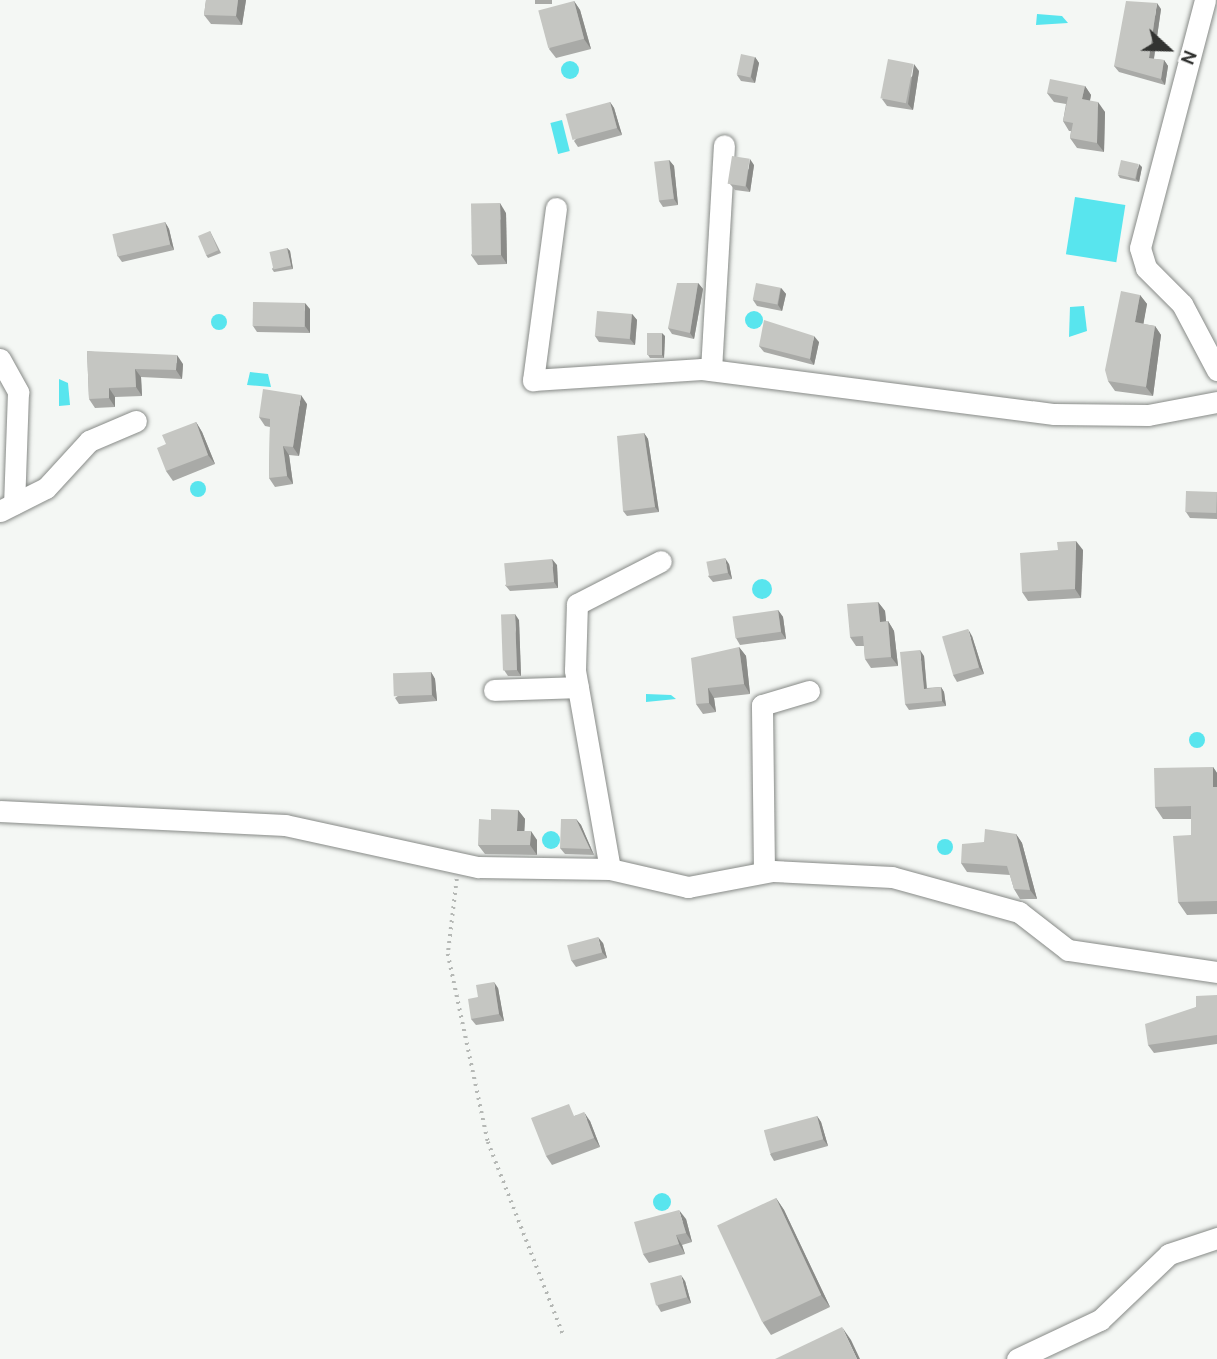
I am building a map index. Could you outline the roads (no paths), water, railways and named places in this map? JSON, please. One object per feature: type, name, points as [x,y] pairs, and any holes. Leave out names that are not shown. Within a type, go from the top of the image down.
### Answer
[{"type":"street","points":[[1205,0],[1140,248],[1146,268],[1207,333],[1217,370]]},
{"type":"street","points":[[711,370],[724,145]]},
{"type":"street","points":[[556,208],[533,380],[711,370],[1054,414],[1148,415],[1217,402]]},
{"type":"street","points":[[0,359],[18,392],[7,507]]},
{"type":"street","points":[[7,507],[46,488],[89,441],[136,421]]},
{"type":"street","points":[[610,869],[578,687],[577,604],[661,561]]},
{"type":"street","points":[[494,690],[578,687]]},
{"type":"street","points":[[764,872],[762,705],[809,691]]},
{"type":"street","points":[[0,811],[285,825],[459,863],[610,869],[688,887],[764,872],[892,877],[1019,912],[1068,950],[1217,971]]},
{"type":"street","points":[[1017,1359],[1100,1320],[1168,1254],[1217,1238]]},
{"type":"water","points":[[1037,14],[1062,16],[1068,23],[1036,25]]},
{"type":"water","points":[[566,61],[574,61],[579,70],[577,77],[566,79],[561,74],[561,66]]},
{"type":"water","points":[[562,120],[570,151],[558,154],[550,123]]},
{"type":"water","points":[[1075,197],[1125,205],[1116,262],[1066,254]]},
{"type":"water","points":[[1084,306],[1087,331],[1069,337],[1070,307]]},
{"type":"water","points":[[754,311],[760,314],[763,320],[760,326],[754,329],[748,326],[745,320],[748,314]]},
{"type":"water","points":[[219,314],[225,316],[225,328],[219,330],[213,328],[211,322],[213,316]]},
{"type":"water","points":[[250,372],[268,374],[271,387],[247,385]]},
{"type":"water","points":[[59,379],[68,383],[70,405],[59,406]]},
{"type":"water","points":[[198,481],[206,489],[198,497],[190,489]]},
{"type":"water","points":[[758,579],[766,579],[772,589],[766,599],[758,599],[752,593],[752,585]]},
{"type":"water","points":[[646,694],[671,695],[676,699],[646,702]]},
{"type":"water","points":[[1194,732],[1200,732],[1205,740],[1203,746],[1194,748],[1189,743],[1189,737]]},
{"type":"water","points":[[547,831],[555,831],[560,840],[558,847],[547,849],[542,844],[542,836]]},
{"type":"water","points":[[945,839],[953,847],[945,855],[937,847]]},
{"type":"water","points":[[658,1193],[666,1193],[671,1202],[669,1209],[658,1211],[653,1206],[653,1198]]}]
